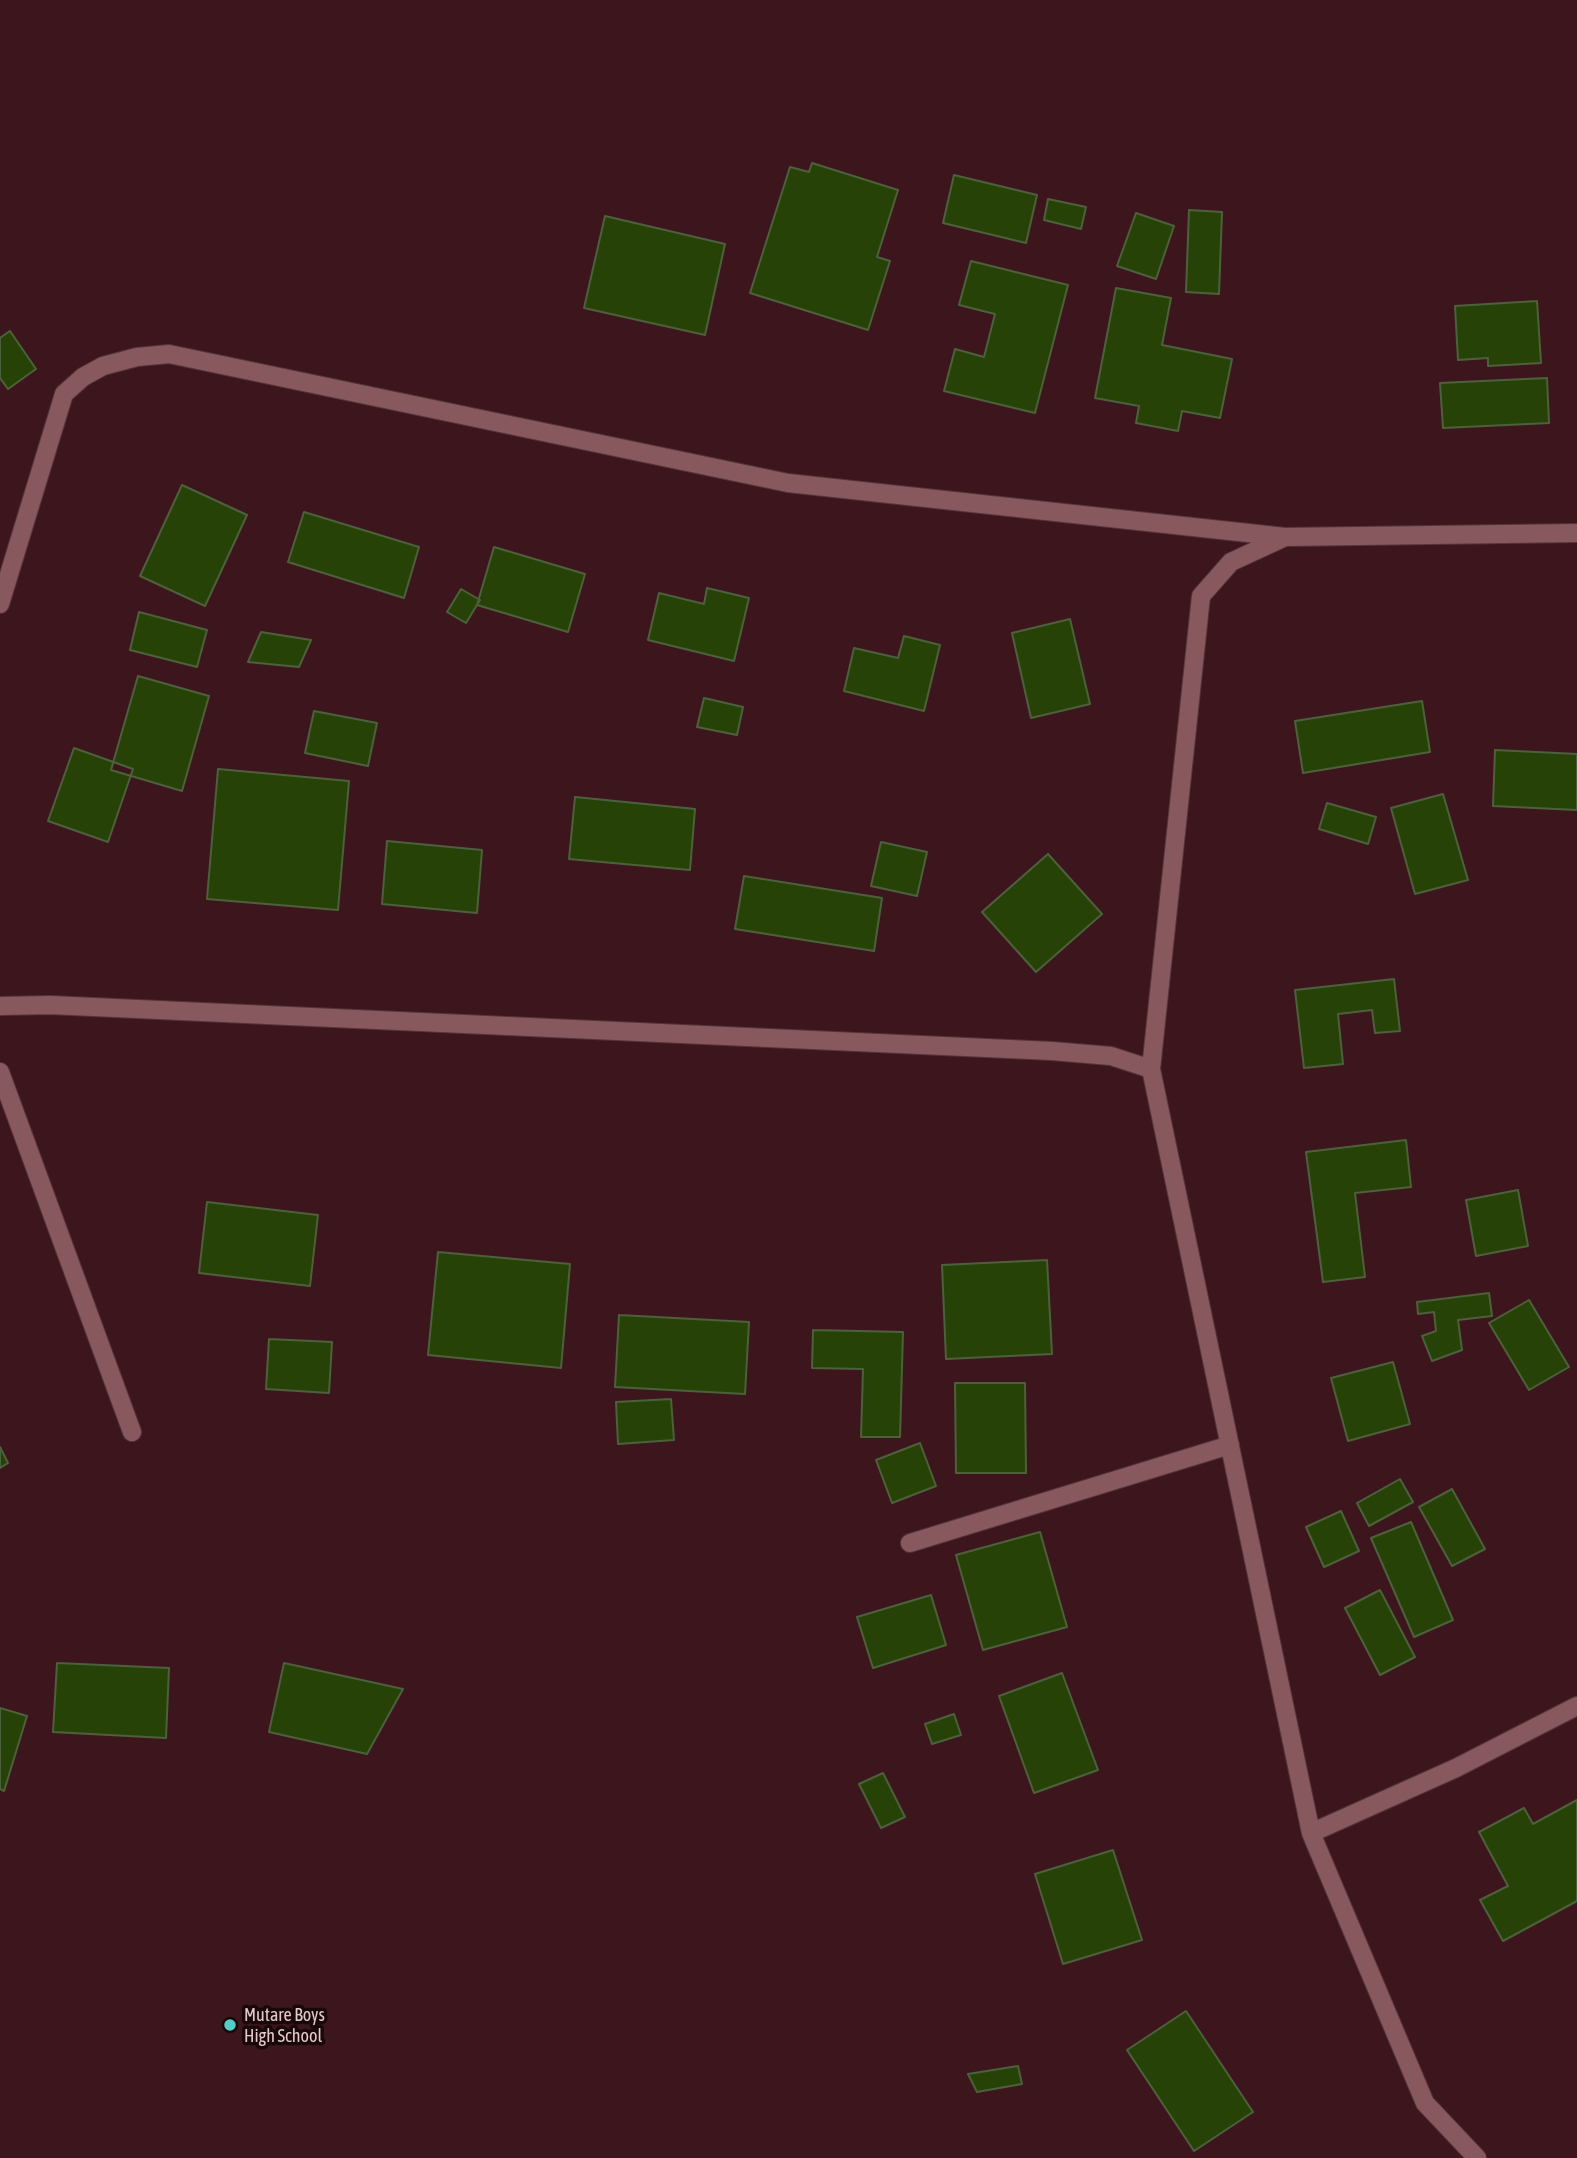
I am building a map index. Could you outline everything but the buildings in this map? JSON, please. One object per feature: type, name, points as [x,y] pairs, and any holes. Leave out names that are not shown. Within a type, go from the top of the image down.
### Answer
[{"type":"street","points":[[0,604],[64,394],[83,377],[103,366],[137,357],[169,354],[788,483],[1285,537],[1577,533]]},
{"type":"street","points":[[1285,537],[1231,562],[1201,596],[1152,1069],[1311,1833],[1425,2103],[1477,2158]]},
{"type":"street","points":[[0,1006],[50,1005],[1052,1051],[1111,1056],[1152,1069]]},
{"type":"street","points":[[0,1072],[132,1432]]},
{"type":"street","points":[[910,1543],[1230,1445]]},
{"type":"street","points":[[1311,1833],[1456,1768],[1577,1706]]},
{"type":"place","name":"Mutare Boys High School","points":[[230,2025]]}]
